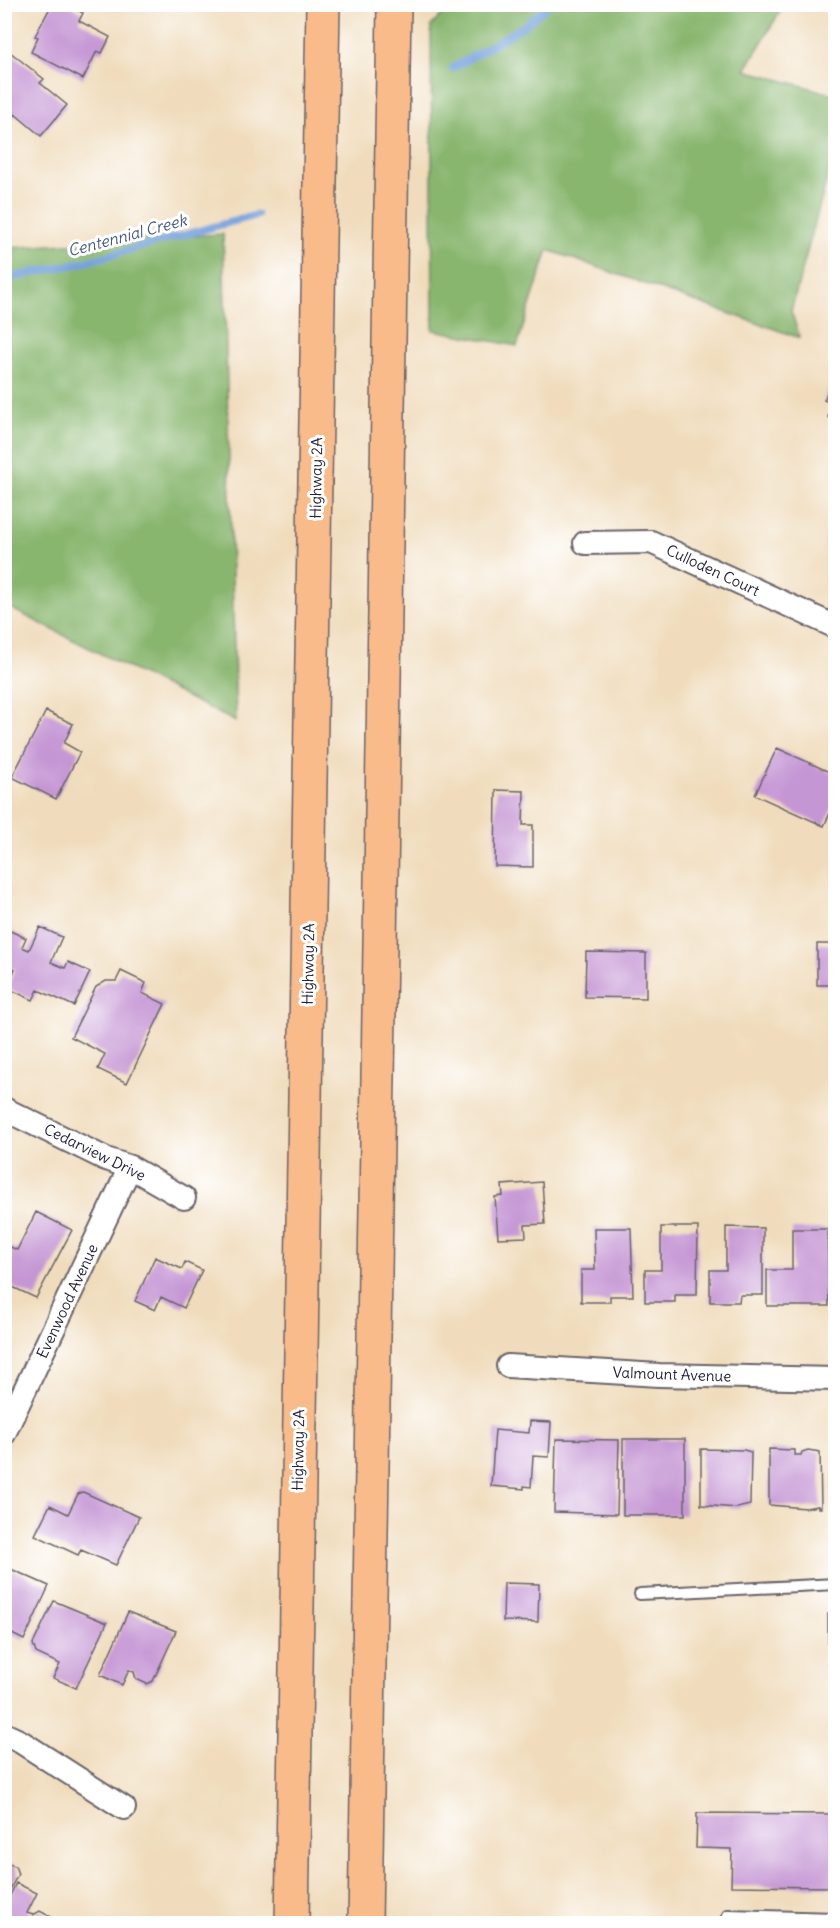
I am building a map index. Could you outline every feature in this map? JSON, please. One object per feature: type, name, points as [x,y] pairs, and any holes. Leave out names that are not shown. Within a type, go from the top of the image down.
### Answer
[{"type":"highway","name":"Highway 2A","points":[[292,1923],[323,4]]},
{"type":"highway","points":[[365,1923],[376,1347],[385,541],[394,4]]},
{"type":"street","name":"Culloden Court","points":[[585,543],[651,542],[836,627]]},
{"type":"street","name":"Cedarview Drive","points":[[4,1109],[106,1159],[130,1167],[184,1198]]},
{"type":"street","name":"Evenwood Avenue","points":[[4,1434],[130,1167]]},
{"type":"street","name":"Valmount Avenue","points":[[508,1366],[659,1375],[836,1379]]},
{"type":"street","points":[[4,1734],[21,1742],[124,1808]]},
{"type":"lane","points":[[640,1594],[836,1584]]},
{"type":"lane","points":[[729,1923],[728,1915],[836,1918]]},
{"type":"green space","points":[[451,5],[784,5],[745,70],[836,95],[835,154],[791,311],[800,338],[548,250],[517,346],[433,330],[431,26]]},
{"type":"green space","points":[[223,234],[236,722],[4,605],[5,248]]},
{"type":"building","points":[[52,4],[66,4],[83,13],[79,21],[110,37],[102,53],[97,51],[83,79],[31,52],[38,37],[35,36]]},
{"type":"building","points":[[10,52],[44,79],[40,83],[67,105],[41,136],[15,114],[9,122],[4,118],[4,58]]},
{"type":"building","points":[[836,374],[836,420],[828,417],[833,404],[824,400]]},
{"type":"building","points":[[46,711],[73,724],[64,743],[80,752],[56,799],[12,777]]},
{"type":"building","points":[[777,748],[836,775],[836,800],[824,826],[755,795]]},
{"type":"building","points":[[496,790],[524,791],[523,825],[533,825],[533,867],[495,866]]},
{"type":"building","points":[[40,927],[62,937],[51,962],[65,968],[68,962],[90,972],[74,1006],[38,990],[33,1000],[7,988],[15,969],[4,964],[6,929],[26,938],[22,947],[29,950]]},
{"type":"building","points":[[817,944],[836,944],[836,985],[817,985]]},
{"type":"building","points":[[586,952],[646,953],[646,998],[585,997]]},
{"type":"building","points":[[121,971],[146,983],[142,993],[165,1004],[127,1083],[98,1069],[105,1054],[71,1037],[96,987],[106,981],[116,981]]},
{"type":"building","points":[[542,1182],[545,1224],[525,1225],[526,1237],[498,1238],[495,1197],[503,1196],[502,1185]]},
{"type":"building","points":[[36,1212],[72,1230],[36,1298],[4,1283],[4,1244],[17,1250]]},
{"type":"building","points":[[661,1227],[698,1227],[697,1295],[675,1295],[675,1302],[645,1302],[645,1270],[661,1270]]},
{"type":"building","points":[[726,1227],[763,1228],[763,1295],[740,1295],[739,1302],[710,1302],[710,1270],[726,1270]]},
{"type":"building","points":[[594,1228],[631,1228],[633,1296],[610,1296],[610,1302],[581,1302],[581,1270],[595,1270]]},
{"type":"building","points":[[792,1229],[827,1229],[829,1306],[767,1306],[767,1270],[792,1270]]},
{"type":"building","points":[[155,1257],[182,1269],[185,1262],[202,1270],[184,1308],[161,1297],[155,1310],[135,1301]]},
{"type":"building","points":[[530,1421],[551,1422],[549,1457],[533,1456],[531,1487],[524,1486],[524,1489],[491,1486],[495,1430],[529,1433]]},
{"type":"building","points":[[556,1439],[619,1440],[617,1514],[554,1512]]},
{"type":"building","points":[[623,1439],[685,1439],[685,1515],[623,1515]]},
{"type":"building","points":[[701,1449],[751,1452],[750,1505],[737,1508],[701,1505]]},
{"type":"building","points":[[769,1449],[794,1450],[794,1455],[801,1455],[802,1452],[808,1450],[820,1452],[821,1508],[818,1506],[806,1508],[769,1505]]},
{"type":"building","points":[[83,1492],[139,1517],[116,1565],[81,1550],[78,1555],[35,1535],[50,1505],[68,1514],[78,1494]]},
{"type":"building","points":[[4,1566],[49,1586],[24,1640],[4,1630]]},
{"type":"building","points":[[504,1583],[539,1584],[538,1622],[503,1621]]},
{"type":"building","points":[[54,1601],[107,1623],[76,1688],[53,1678],[60,1664],[36,1653],[33,1644]]},
{"type":"building","points":[[128,1612],[176,1631],[153,1681],[147,1684],[136,1679],[134,1672],[129,1670],[122,1685],[100,1675]]},
{"type":"building","points":[[828,1614],[836,1614],[836,1663],[828,1663]]},
{"type":"building","points":[[697,1813],[836,1814],[836,1887],[731,1886],[732,1849],[696,1848]]},
{"type":"building","points":[[4,1862],[15,1866],[18,1874],[4,1901]]},
{"type":"building","points":[[16,1883],[37,1893],[27,1913],[33,1915],[40,1911],[53,1918],[55,1924],[4,1924],[4,1908]]},
{"type":"waterway","name":"Centennial Creek","points":[[453,68],[524,26],[550,4]]},
{"type":"waterway","name":"Centennial Creek","points":[[4,279],[85,262],[257,215]]}]
